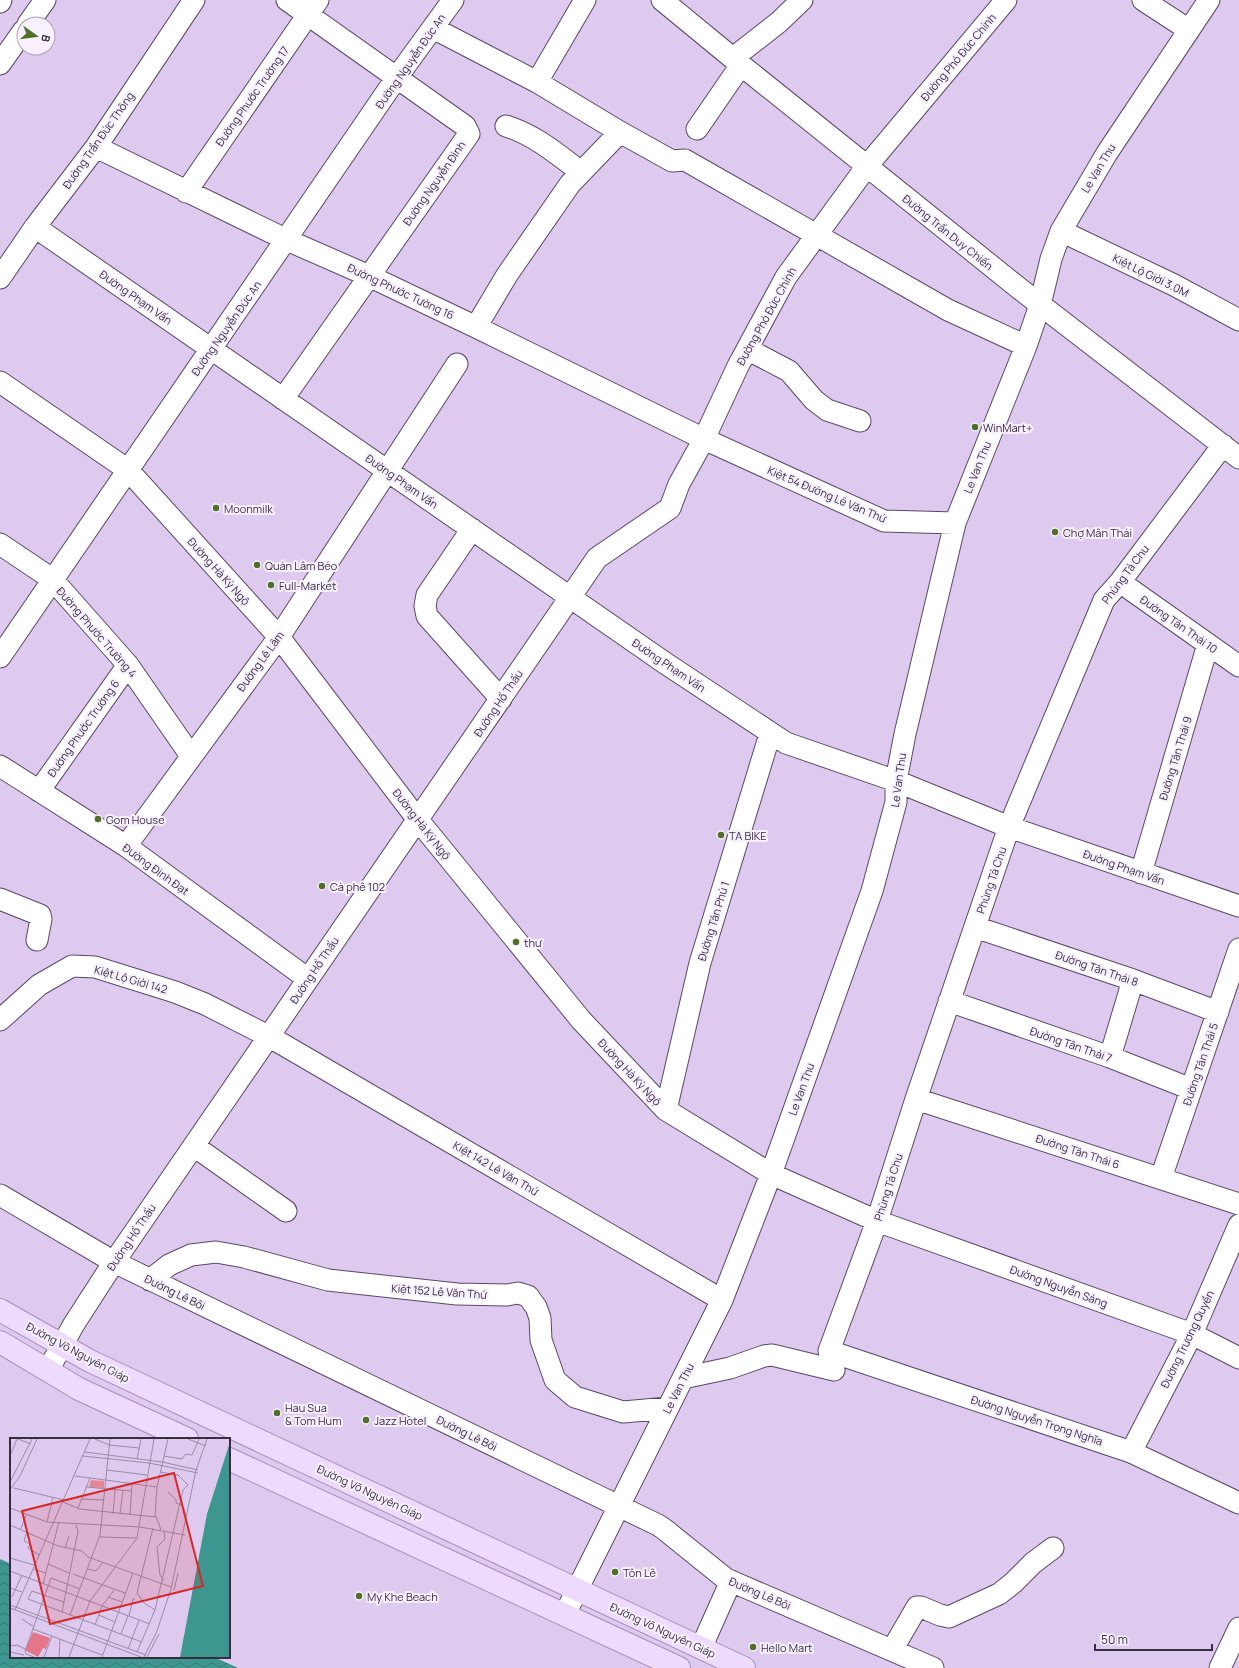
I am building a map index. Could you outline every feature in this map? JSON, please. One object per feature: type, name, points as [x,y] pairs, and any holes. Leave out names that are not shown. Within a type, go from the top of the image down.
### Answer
[{"type":"main road","name":"Đường Võ Nguyên Giáp","points":[[0,1310],[90,1361],[744,1668]]},
{"type":"main road","points":[[0,1342],[79,1389],[185,1438]]},
{"type":"main road","points":[[230,1459],[680,1668]]},
{"type":"street","points":[[34,16],[45,0]]},
{"type":"street","name":"Đường Trần Đức Thông","points":[[0,278],[35,227],[96,147],[194,0]]},
{"type":"street","name":"Đường Nguyễn Đình","points":[[283,399],[469,134],[466,126],[397,77],[313,8],[287,0]]},
{"type":"street","name":"Đường Nguyễn Đức An","points":[[0,657],[52,579],[287,240],[397,77],[453,0]]},
{"type":"street","points":[[537,82],[585,0]]},
{"type":"street","name":"Đường Trần Duy Chiến","points":[[662,0],[1040,305],[1231,451]]},
{"type":"street","points":[[697,129],[737,61],[802,0]]},
{"type":"street","name":"Đường Phó Đức Chính","points":[[570,597],[597,558],[670,508],[679,484],[704,439],[747,349],[786,277],[866,166],[1006,0]]},
{"type":"street","points":[[1144,0],[1189,30]]},
{"type":"street","name":"Le Van Thu","points":[[565,1614],[722,1300],[771,1174],[872,891],[896,802],[896,781],[905,734],[955,523],[1026,346],[1040,305],[1051,259],[1061,232],[1107,153],[1209,0]]},
{"type":"street","name":"Đường Phước Trường 17","points":[[186,192],[313,8]]},
{"type":"street","points":[[433,28],[537,82],[620,132],[672,161],[685,160],[948,310],[1026,346]]},
{"type":"street","points":[[0,64],[16,41]]},
{"type":"street","points":[[506,126],[522,131],[539,140],[581,172]]},
{"type":"street","points":[[476,326],[512,269],[570,184],[620,132]]},
{"type":"street","name":"Đường Phước Tường 16","points":[[96,147],[287,240],[476,326],[704,439]]},
{"type":"street","name":"Đường Phạm Vấn","points":[[35,227],[770,734],[802,750],[896,781],[1009,827],[1239,906]]},
{"type":"street","name":"Kiệt Lộ Giời 3.0M","points":[[1061,232],[1174,285],[1239,320]]},
{"type":"street","points":[[747,349],[789,371],[814,400],[827,410],[860,421]]},
{"type":"street","name":"Đường Lê Lâm","points":[[126,846],[279,636],[457,364]]},
{"type":"street","name":"Đường Hà Kỳ Ngộ","points":[[0,382],[128,470],[279,636],[418,820],[581,1020],[666,1110],[771,1174],[877,1221]]},
{"type":"street","name":"Kiệt 54 Đường Lê Văn Thứ","points":[[704,439],[884,521],[955,523]]},
{"type":"street","name":"Phùng Tả Chu","points":[[831,1360],[916,1099],[1009,827],[1104,600],[1231,451]]},
{"type":"street","points":[[472,529],[427,595],[425,606],[427,616],[501,699]]},
{"type":"street","name":"Đường Phước Trường 4","points":[[0,544],[52,579],[128,665],[191,756]]},
{"type":"street","name":"Đường Tân Thái 10","points":[[1120,582],[1239,666]]},
{"type":"street","name":"Đường Hồ Thấu","points":[[48,1370],[114,1262],[270,1037],[308,979],[570,597]]},
{"type":"street","name":"Đường Tân Thái 9","points":[[1141,873],[1208,644]]},
{"type":"street","name":"Đường Phước Trường 6","points":[[39,791],[128,665]]},
{"type":"street","name":"Đường Tân Phú 1","points":[[666,1110],[700,962],[770,734]]},
{"type":"street","name":"Đường Đinh Đạt","points":[[0,766],[126,846],[308,979]]},
{"type":"street","points":[[0,900],[40,915],[42,919],[37,940]]},
{"type":"street","name":"Đường Tân Thái 8","points":[[975,927],[1133,980],[1218,1012]]},
{"type":"street","name":"Đường Tân Thái 5","points":[[1161,1178],[1239,949]]},
{"type":"street","name":"Kiệt Lộ Giời 142","points":[[0,1020],[39,985],[72,966],[95,967],[175,992],[204,1004],[270,1037]]},
{"type":"street","points":[[1110,1058],[1133,980]]},
{"type":"street","name":"Đường Tân Thái 7","points":[[949,1001],[1110,1058],[1191,1089]]},
{"type":"street","name":"Kiệt 142 Lê Văn Thứ","points":[[270,1037],[722,1300]]},
{"type":"street","name":"Đường Tân Thái 6","points":[[916,1099],[1239,1204]]},
{"type":"street","points":[[194,1146],[286,1211]]},
{"type":"street","name":"Đường Lê Bôi","points":[[0,1195],[114,1262],[664,1528],[726,1579],[933,1668]]},
{"type":"street","name":"Đường Nguyễn Sáng","points":[[877,1221],[1192,1334],[1239,1358]]},
{"type":"street","name":"Đường Trương Quyền","points":[[1131,1452],[1192,1334],[1239,1225]]},
{"type":"street","name":"Kiệt 152 Lê Văn Thứ","points":[[150,1280],[170,1265],[191,1255],[216,1252],[244,1257],[328,1280],[457,1294],[507,1295],[518,1293],[528,1296],[536,1307],[540,1318],[541,1340],[554,1380],[575,1397],[623,1412],[668,1408]]},
{"type":"street","name":"Đường Nguyễn Trọng Nghĩa","points":[[683,1378],[730,1368],[772,1355],[831,1360],[1131,1452],[1239,1503]]},
{"type":"street","points":[[892,1650],[917,1607],[921,1607],[947,1617],[955,1614],[999,1594],[1013,1583],[1033,1563],[1053,1548]]},
{"type":"street","points":[[701,1648],[731,1581]]},
{"type":"street","points":[[1220,1668],[1239,1628]]},
{"type":"water","points":[[0,1559],[10,1564],[10,1658],[216,1658],[238,1668],[0,1668]]},
{"type":"place","name":"WinMart+","points":[[975,427]]},
{"type":"place","name":"Moonmilk","points":[[216,508]]},
{"type":"place","name":"Chợ Mân Thái","points":[[1055,532]]},
{"type":"place","name":"Quán Lâm Béo","points":[[257,565]]},
{"type":"place","name":"Full-Market","points":[[271,585]]},
{"type":"place","name":"Gom House","points":[[98,819]]},
{"type":"place","name":"TA BIKE","points":[[721,835]]},
{"type":"place","name":"Cà phê 102","points":[[322,886]]},
{"type":"place","name":"thư","points":[[516,942]]},
{"type":"place","name":"Hau Sua & Tom Hum","points":[[277,1413]]},
{"type":"place","name":"Jazz Hotel","points":[[366,1420]]},
{"type":"place","name":"Tôn Lê","points":[[615,1572]]},
{"type":"place","name":"My Khe Beach","points":[[359,1596]]},
{"type":"place","name":"Hello Mart","points":[[753,1647]]}]
